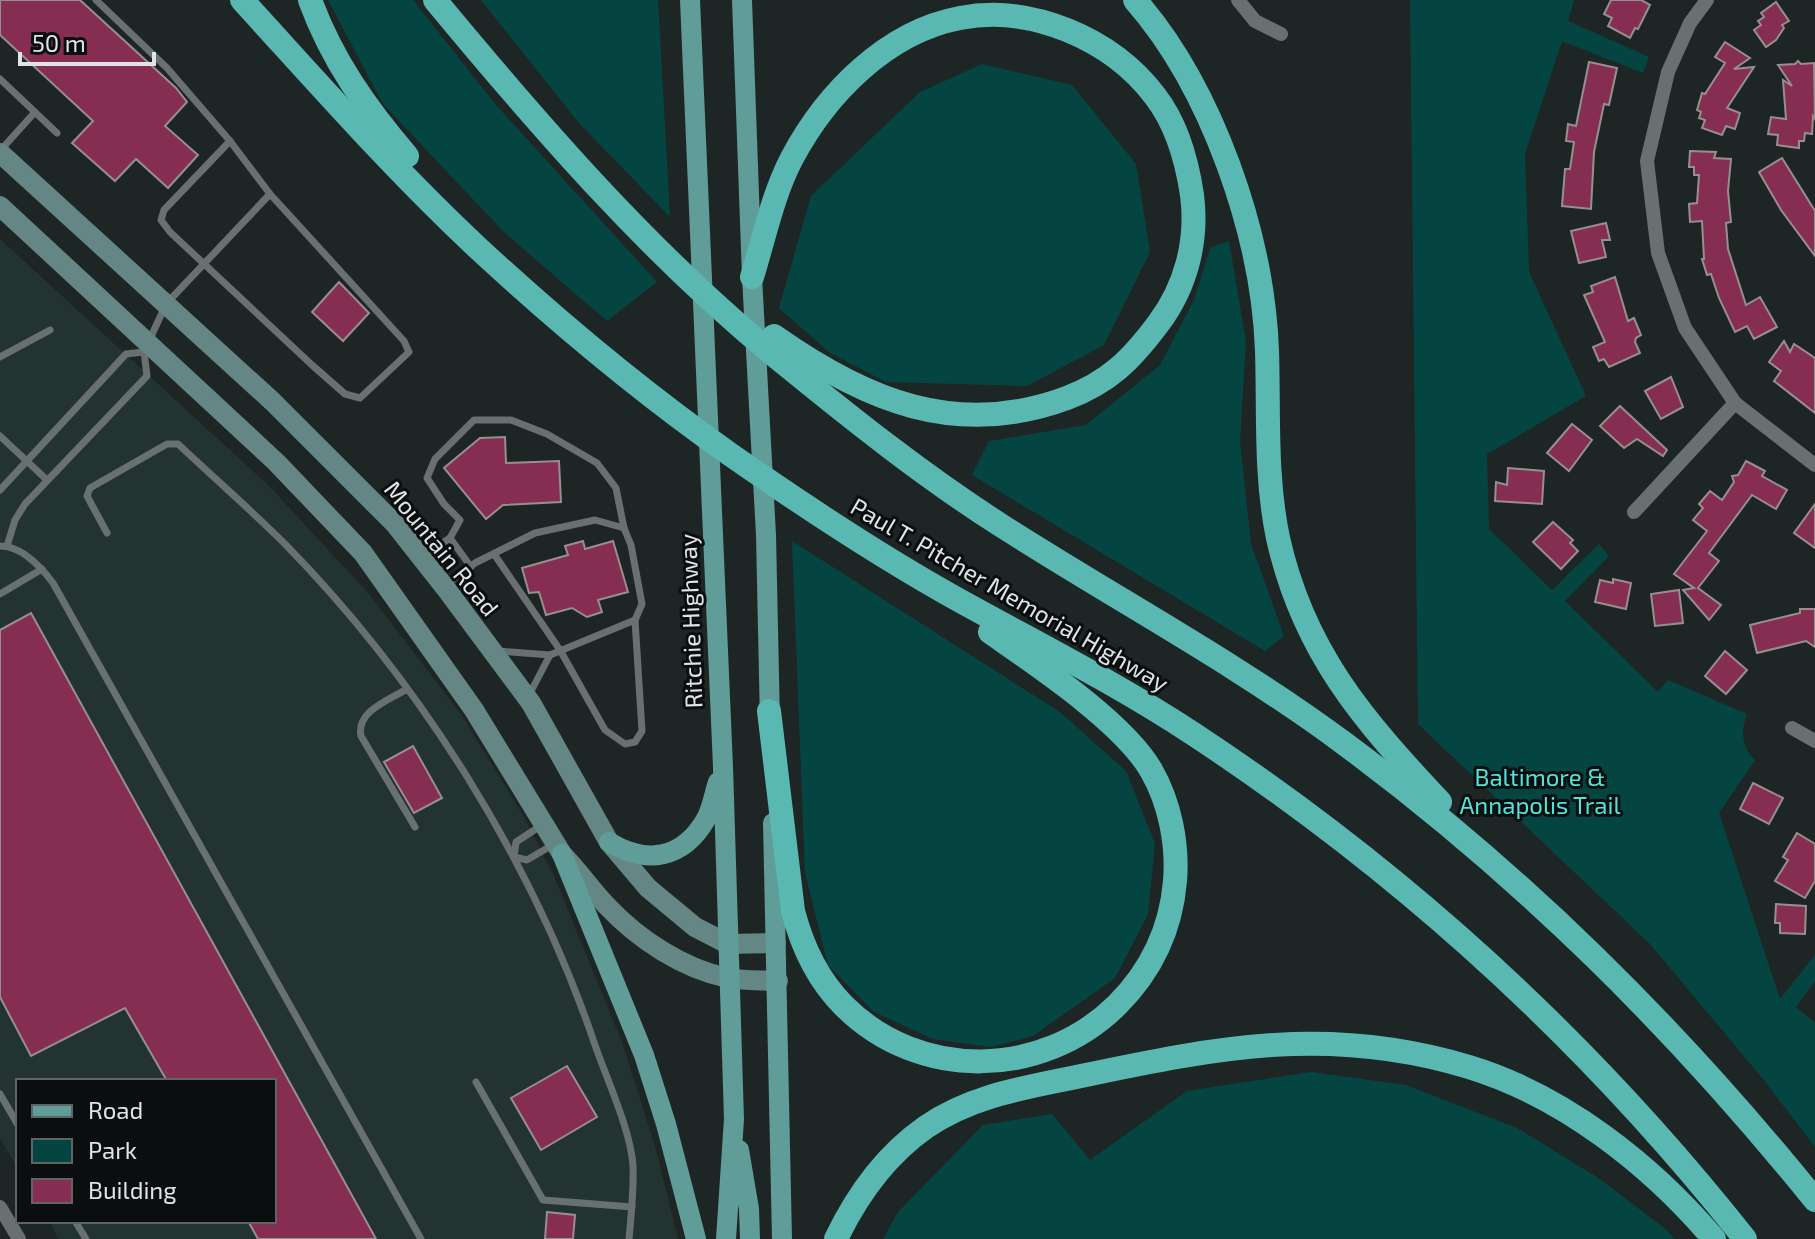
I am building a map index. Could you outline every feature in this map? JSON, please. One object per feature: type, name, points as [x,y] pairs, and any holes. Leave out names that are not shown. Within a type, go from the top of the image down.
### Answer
[{"type":"highway","name":"Paul T. Pitcher Memorial Highway","points":[[242,0],[395,166],[478,248],[555,316],[677,415],[786,494],[870,549],[1098,675],[1194,734],[1300,807],[1391,879],[1515,988],[1622,1093],[1745,1239]]},
{"type":"highway","points":[[310,0],[342,70],[372,116],[398,146],[561,309],[677,415]]},
{"type":"highway","points":[[435,0],[521,104],[673,264],[780,351],[872,394],[915,409],[1002,414],[1049,404],[1084,391],[1120,371],[1166,313],[1182,285],[1190,253],[1194,215],[1189,171],[1176,133],[1156,97],[1131,69],[1091,42],[1052,23],[1006,16],[961,17],[918,32],[880,53],[845,84],[791,160],[752,277]]},
{"type":"highway","points":[[450,0],[521,104]]},
{"type":"highway","points":[[1135,0],[1181,66],[1211,125],[1233,176],[1250,236],[1262,290],[1267,350],[1266,427],[1270,480],[1278,538],[1296,598],[1320,652],[1348,697],[1381,740],[1454,816],[1491,861]]},
{"type":"highway","name":"Paul T. Pitcher Memorial Highway","points":[[780,351],[919,468],[1000,525],[1236,668],[1343,742],[1448,823],[1567,927],[1675,1036],[1815,1200]]},
{"type":"highway","points":[[769,711],[793,911],[801,943],[819,975],[843,1005],[867,1025],[902,1046],[935,1057],[1004,1062],[1042,1052],[1075,1038],[1102,1020],[1129,993],[1151,962],[1167,927],[1174,896],[1176,864],[1173,833],[1164,799],[1150,769],[1131,742],[1099,714],[1014,649],[870,549]]},
{"type":"highway","points":[[836,1239],[867,1184],[892,1157],[926,1127],[965,1106],[1009,1091],[1195,1052],[1259,1044],[1331,1043],[1402,1050],[1472,1068],[1534,1095],[1587,1124],[1637,1161],[1685,1205],[1714,1239]]},
{"type":"main road","name":"Ritchie Highway","points":[[690,0],[723,767],[734,1119],[726,1239]]},
{"type":"main road","points":[[742,0],[752,277],[766,535],[782,1239]]},
{"type":"main road","name":"Mountain Road","points":[[0,152],[283,412],[395,524],[527,699],[623,862],[663,903],[695,927],[728,944],[776,943]]},
{"type":"main road","points":[[0,206],[146,348],[276,462],[363,553],[474,710],[559,849],[644,1055],[666,1124],[696,1239]]},
{"type":"main road","points":[[609,842],[627,853],[642,856],[662,856],[684,846],[706,818],[723,767]]},
{"type":"main road","points":[[559,849],[606,905],[637,933],[684,962],[729,978],[778,981]]},
{"type":"main road","points":[[734,1119],[749,1209],[750,1239]]},
{"type":"street","points":[[1238,0],[1255,21],[1281,34]]},
{"type":"street","points":[[1707,0],[1690,23],[1668,72],[1647,161],[1658,253],[1685,328],[1735,403],[1815,465]]},
{"type":"street","points":[[1634,512],[1735,403]]},
{"type":"street","points":[[1792,728],[1815,741]]},
{"type":"street","points":[[0,1207],[19,1239]]},
{"type":"lane","points":[[96,0],[167,68],[230,141],[270,194],[404,341],[409,352],[360,398],[345,394],[161,220],[164,210],[230,141]]},
{"type":"lane","points":[[0,79],[57,133]]},
{"type":"lane","points":[[0,152],[35,112]]},
{"type":"lane","points":[[270,194],[166,304],[146,348],[147,376],[25,504],[4,546],[24,554],[42,569],[61,597],[421,1239]]},
{"type":"lane","points":[[0,357],[50,330]]},
{"type":"lane","points":[[0,490],[126,354],[146,348]]},
{"type":"lane","points":[[421,557],[450,538],[460,520],[444,504],[427,478],[435,459],[474,420],[511,420],[547,434],[597,463],[616,488],[642,604],[635,620],[642,731],[635,742],[625,744],[605,730],[560,650],[494,554]]},
{"type":"lane","points":[[0,436],[47,480]]},
{"type":"lane","points":[[107,533],[87,496],[90,488],[167,444],[178,444],[284,544],[427,716],[514,857],[567,966],[626,1135],[633,1164],[629,1239]]},
{"type":"lane","points":[[445,587],[471,567],[535,533],[595,520],[624,528]]},
{"type":"lane","points":[[450,538],[471,567]]},
{"type":"lane","points":[[0,594],[42,569]]},
{"type":"lane","points":[[492,651],[550,655],[635,620]]},
{"type":"lane","points":[[527,699],[550,655]]},
{"type":"lane","points":[[407,689],[366,714],[360,728],[361,736],[415,827]]},
{"type":"lane","points":[[514,857],[516,842],[544,824]]},
{"type":"lane","points":[[514,857],[527,860],[559,849]]},
{"type":"lane","points":[[476,1082],[543,1200],[632,1207]]},
{"type":"lane","points":[[0,1094],[16,1122]]},
{"type":"shaded area","points":[[0,239],[269,486],[369,594],[461,714],[524,817],[554,876],[622,1042],[655,1146],[678,1239],[59,1239],[50,1223],[276,1223],[276,1079],[16,1079],[16,1166],[0,1138]]},
{"type":"green space","points":[[328,0],[413,0],[496,105],[657,282],[607,321],[504,232],[383,104]]},
{"type":"green space","points":[[481,0],[658,0],[670,217],[579,123]]},
{"type":"green space","name":"Baltimore & Annapolis Trail","points":[[1410,0],[1574,0],[1568,21],[1649,57],[1643,73],[1562,41],[1525,154],[1529,272],[1586,396],[1487,454],[1489,529],[1552,590],[1599,544],[1609,556],[1565,601],[1658,692],[1668,680],[1747,714],[1744,738],[1755,760],[1719,813],[1780,999],[1815,955],[1815,981],[1796,1007],[1815,1023],[1815,1147],[1763,1079],[1650,944],[1418,724]]},
{"type":"green space","points":[[982,64],[1072,85],[1136,164],[1150,252],[1104,345],[1027,386],[886,382],[830,353],[779,308],[811,196],[920,92]]},
{"type":"green space","points":[[1229,241],[1246,342],[1240,441],[1251,544],[1284,636],[1265,651],[972,475],[989,441],[1086,425],[1160,365],[1194,300],[1210,248]]},
{"type":"green space","points":[[792,541],[1060,712],[1126,771],[1155,844],[1148,914],[1115,978],[1033,1036],[991,1047],[933,1039],[874,1012],[828,965],[805,873]]},
{"type":"green space","points":[[1311,1072],[1406,1085],[1517,1128],[1597,1177],[1668,1231],[1674,1239],[883,1239],[898,1212],[983,1125],[1052,1114],[1090,1160],[1187,1091]]},
{"type":"building","points":[[0,0],[80,0],[176,88],[187,102],[165,126],[198,155],[168,188],[136,159],[115,181],[72,143],[93,121],[0,35]]},
{"type":"building","points":[[1611,0],[1641,0],[1650,5],[1630,38],[1608,26],[1612,18],[1604,14]]},
{"type":"building","points":[[1776,2],[1789,21],[1782,25],[1784,28],[1776,40],[1766,47],[1754,30],[1761,25],[1758,21],[1764,17],[1761,13]]},
{"type":"building","points":[[1725,42],[1750,58],[1734,69],[1754,67],[1727,108],[1740,113],[1735,129],[1726,126],[1722,135],[1702,128],[1705,120],[1699,118],[1701,112],[1697,110],[1702,93],[1705,94],[1725,63],[1715,57]]},
{"type":"building","points":[[1798,61],[1801,64],[1814,63],[1815,119],[1813,116],[1812,134],[1805,133],[1804,141],[1799,141],[1799,148],[1777,145],[1778,135],[1768,134],[1771,117],[1786,119],[1783,80],[1792,86],[1778,65]]},
{"type":"building","points":[[1589,62],[1617,68],[1609,105],[1604,104],[1594,152],[1591,209],[1562,206],[1565,169],[1570,169],[1574,142],[1566,141],[1568,124],[1576,126]]},
{"type":"building","points":[[1690,151],[1716,152],[1714,158],[1731,159],[1728,191],[1731,222],[1726,223],[1728,249],[1746,305],[1760,297],[1777,327],[1754,339],[1747,326],[1735,332],[1711,274],[1707,275],[1702,259],[1702,221],[1690,222],[1689,204],[1697,203],[1699,175],[1694,175],[1694,167],[1689,167]]},
{"type":"building","points":[[1782,158],[1815,211],[1815,256],[1781,210],[1759,172]]},
{"type":"building","points":[[1606,223],[1610,240],[1602,240],[1606,257],[1579,263],[1571,231]]},
{"type":"building","points":[[1615,277],[1628,321],[1634,318],[1641,335],[1635,342],[1640,353],[1609,367],[1604,359],[1599,361],[1593,347],[1605,342],[1584,295],[1593,292],[1591,286]]},
{"type":"building","points":[[339,282],[369,313],[343,341],[312,312]]},
{"type":"building","points":[[1784,341],[1790,352],[1794,344],[1815,358],[1815,413],[1774,381],[1781,371],[1769,362]]},
{"type":"building","points":[[1671,377],[1683,407],[1661,419],[1645,391]]},
{"type":"building","points":[[1620,406],[1667,450],[1663,456],[1637,439],[1624,448],[1600,426]]},
{"type":"building","points":[[1572,424],[1592,440],[1569,471],[1547,453]]},
{"type":"building","points":[[505,437],[506,463],[559,461],[561,502],[503,505],[486,519],[444,468],[480,438]]},
{"type":"building","points":[[1746,461],[1765,471],[1762,476],[1787,490],[1776,509],[1752,495],[1709,553],[1719,561],[1698,588],[1721,605],[1709,620],[1683,590],[1694,588],[1674,574],[1707,531],[1693,520],[1703,508],[1699,504],[1710,491],[1722,500],[1734,482],[1732,476],[1738,475]]},
{"type":"building","points":[[1508,468],[1544,471],[1542,504],[1495,501],[1496,482],[1507,485]]},
{"type":"building","points":[[1815,504],[1815,548],[1794,533]]},
{"type":"building","points":[[1553,522],[1573,540],[1570,543],[1578,551],[1561,569],[1533,542]]},
{"type":"building","points":[[583,541],[585,549],[613,541],[628,592],[598,600],[602,612],[587,617],[572,608],[546,615],[539,592],[529,593],[522,568],[568,555],[565,546]]},
{"type":"building","points":[[1613,579],[1631,583],[1626,609],[1595,602],[1600,580],[1613,583]]},
{"type":"building","points":[[1679,590],[1683,623],[1655,626],[1651,594]]},
{"type":"building","points":[[1800,609],[1815,609],[1815,647],[1806,641],[1757,653],[1750,625],[1800,613]]},
{"type":"building","points":[[31,613],[376,1239],[258,1239],[249,1223],[276,1223],[276,1079],[166,1079],[125,1008],[31,1056],[0,997],[0,630]]},
{"type":"building","points":[[1725,651],[1747,670],[1726,694],[1705,676]]},
{"type":"building","points":[[413,746],[442,798],[414,813],[384,762]]},
{"type":"building","points":[[1753,783],[1783,798],[1769,824],[1740,809]]},
{"type":"building","points":[[1797,833],[1815,844],[1815,881],[1805,898],[1775,881],[1788,860],[1783,857]]},
{"type":"building","points":[[1776,904],[1806,906],[1805,934],[1780,933],[1780,923],[1775,923]]},
{"type":"building","points":[[567,1066],[597,1117],[541,1150],[511,1098]]},
{"type":"building","points":[[547,1212],[575,1215],[573,1239],[545,1239]]}]
